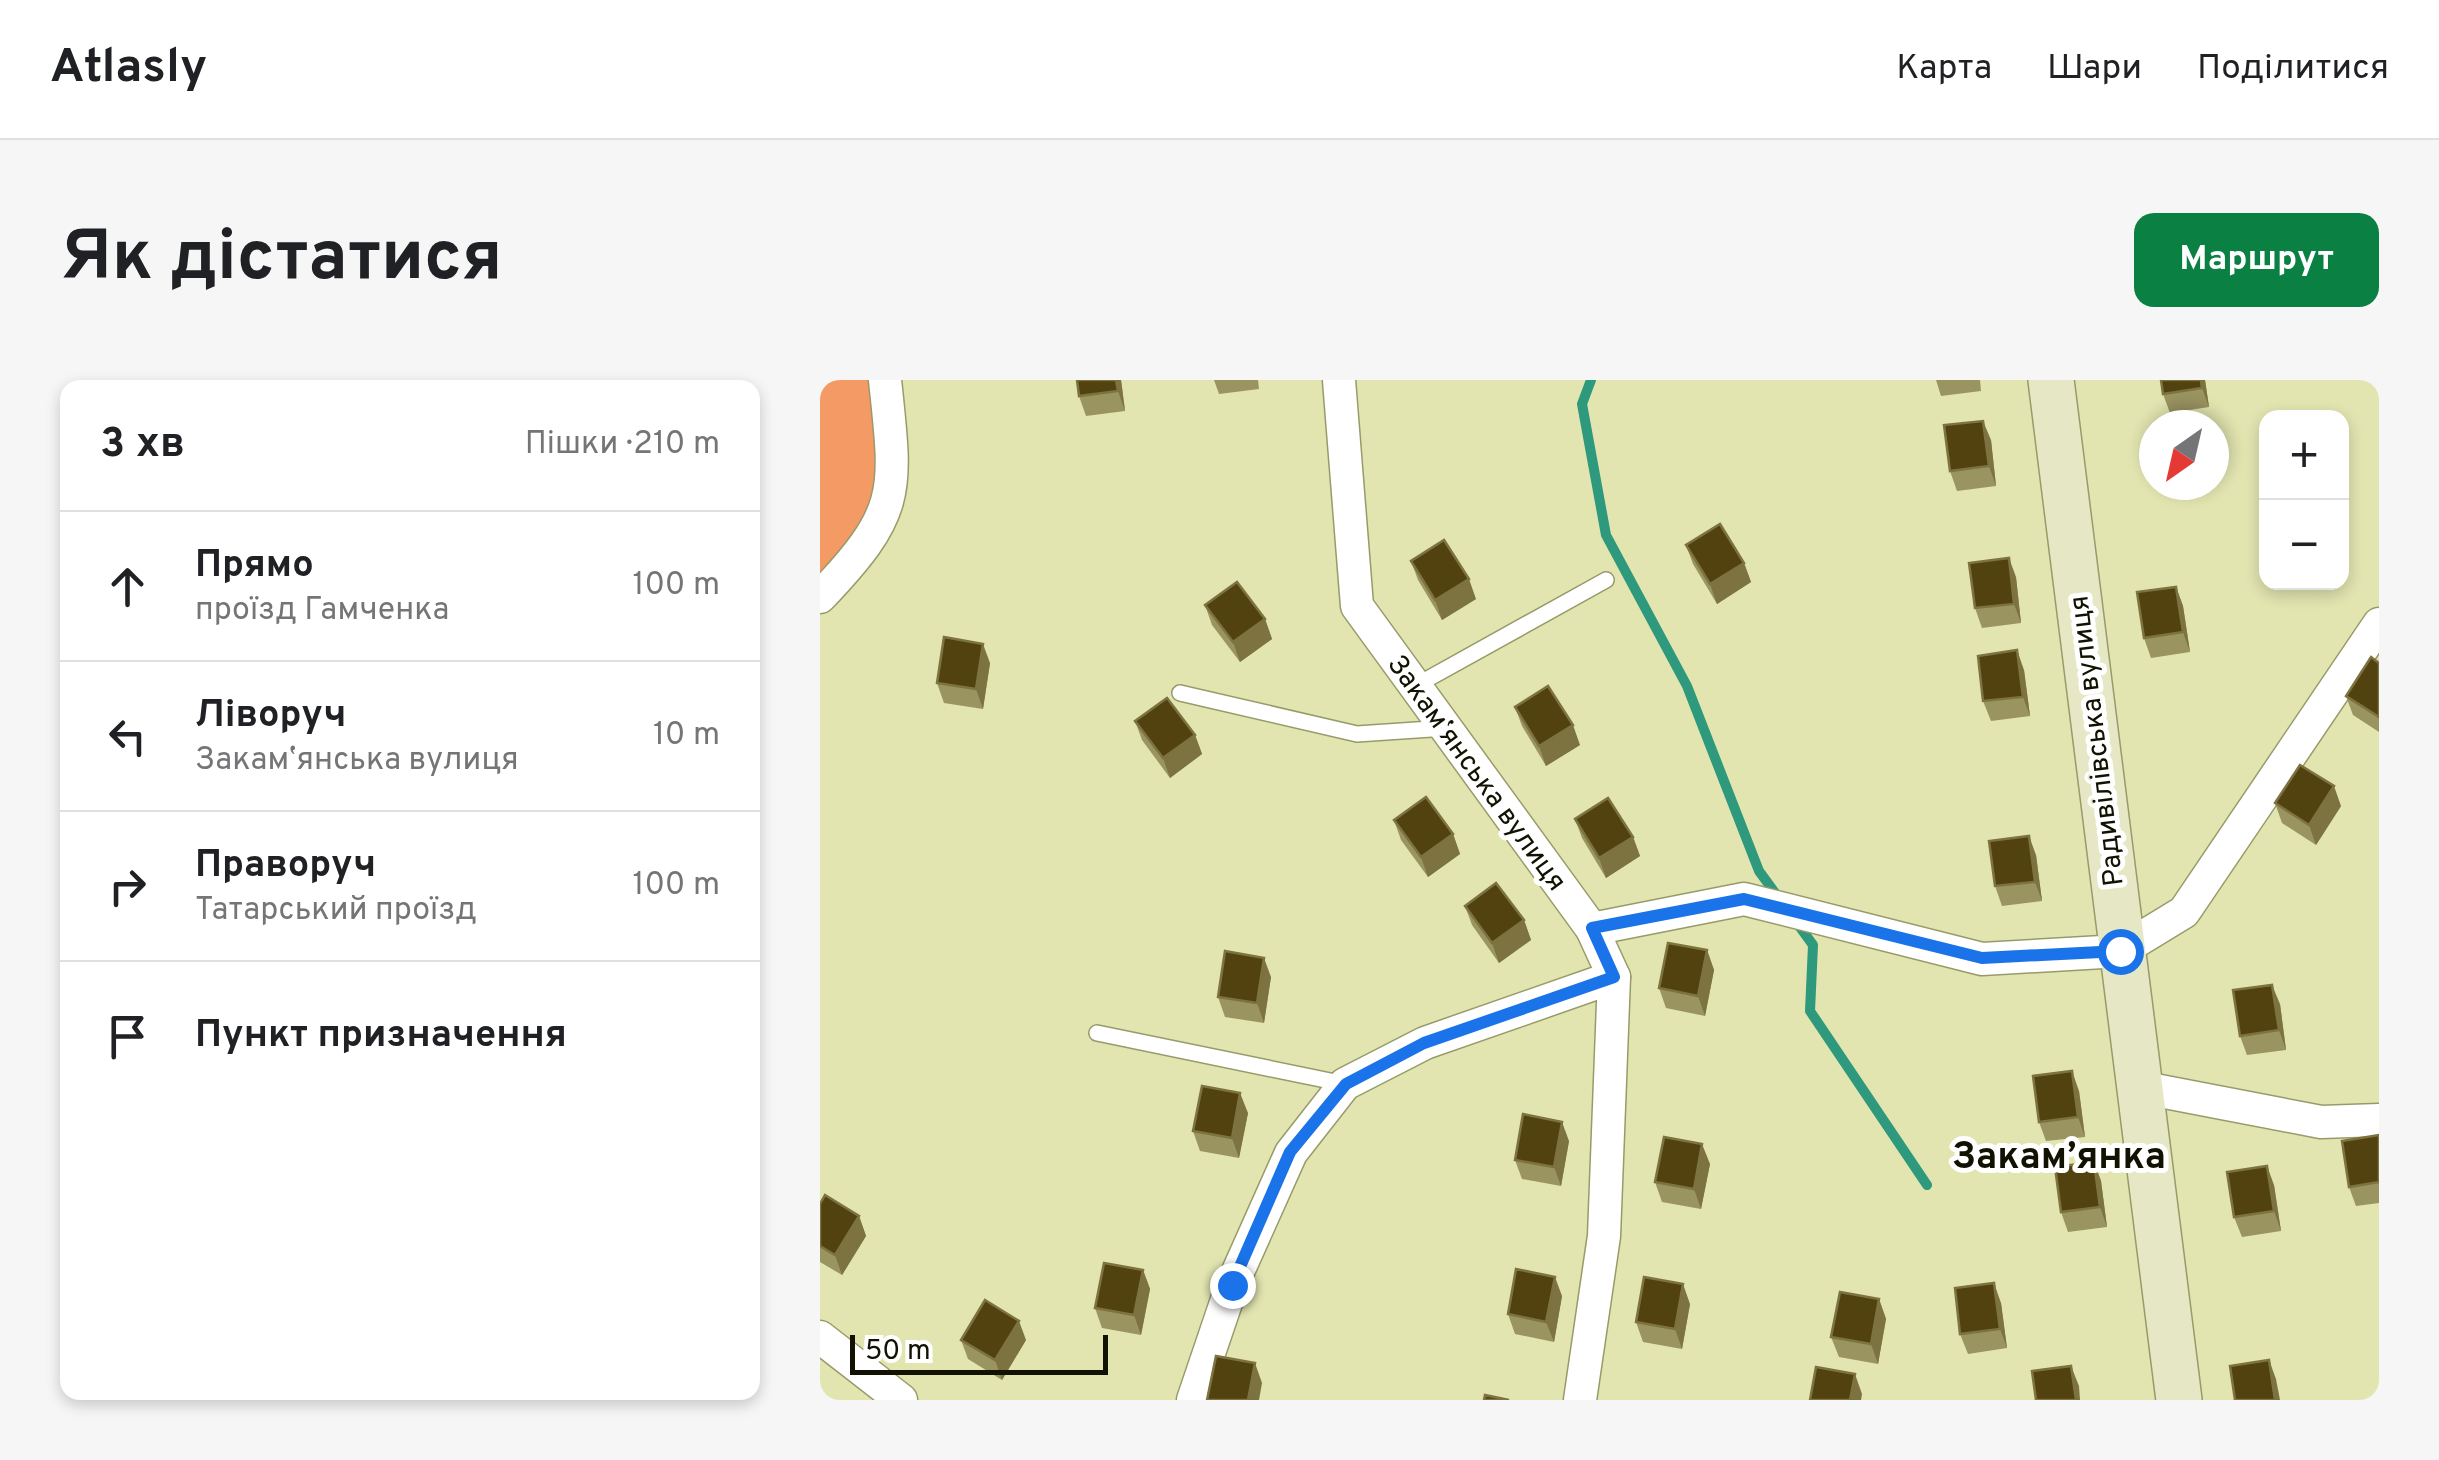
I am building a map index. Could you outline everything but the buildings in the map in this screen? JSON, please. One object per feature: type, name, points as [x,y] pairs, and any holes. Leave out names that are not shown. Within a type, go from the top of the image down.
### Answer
[{"type":"street","points":[[820,597],[886,515],[894,467],[885,380]]},
{"type":"street","name":"Закамʼянська вулиця","points":[[1339,380],[1357,606],[1592,928],[1614,977],[1604,1236],[1580,1400]]},
{"type":"street","name":"Радивілівська вулиця","points":[[2051,380],[2178,1400]]},
{"type":"street","points":[[1592,928],[1744,899],[1982,958],[2120,951],[2184,912],[2379,624]]},
{"type":"street","points":[[1192,1400],[1232,1285],[1290,1152],[1346,1084],[1424,1043],[1614,977]]},
{"type":"street","points":[[2139,1087],[2322,1122],[2379,1120]]},
{"type":"street","points":[[820,1338],[901,1400]]},
{"type":"lane","points":[[1416,686],[1606,580]]},
{"type":"lane","points":[[1180,694],[1357,734],[1446,728]]},
{"type":"lane","points":[[1097,1032],[1346,1084]]},
{"type":"shaded area","points":[[820,380],[885,380],[894,467],[820,597]]},
{"type":"waterway","points":[[1591,380],[1582,404],[1606,535],[1687,686],[1759,871],[1781,901]]},
{"type":"waterway","points":[[1797,923],[1813,945],[1810,1011],[1927,1185]]},
{"type":"district","name":"Закам’янка","points":[[2059,1155]]},
{"type":"route","points":[[1232,1285],[1290,1152],[1346,1084],[1424,1043],[1614,977],[1592,928],[1744,899],[1982,958],[2120,951]]}]
